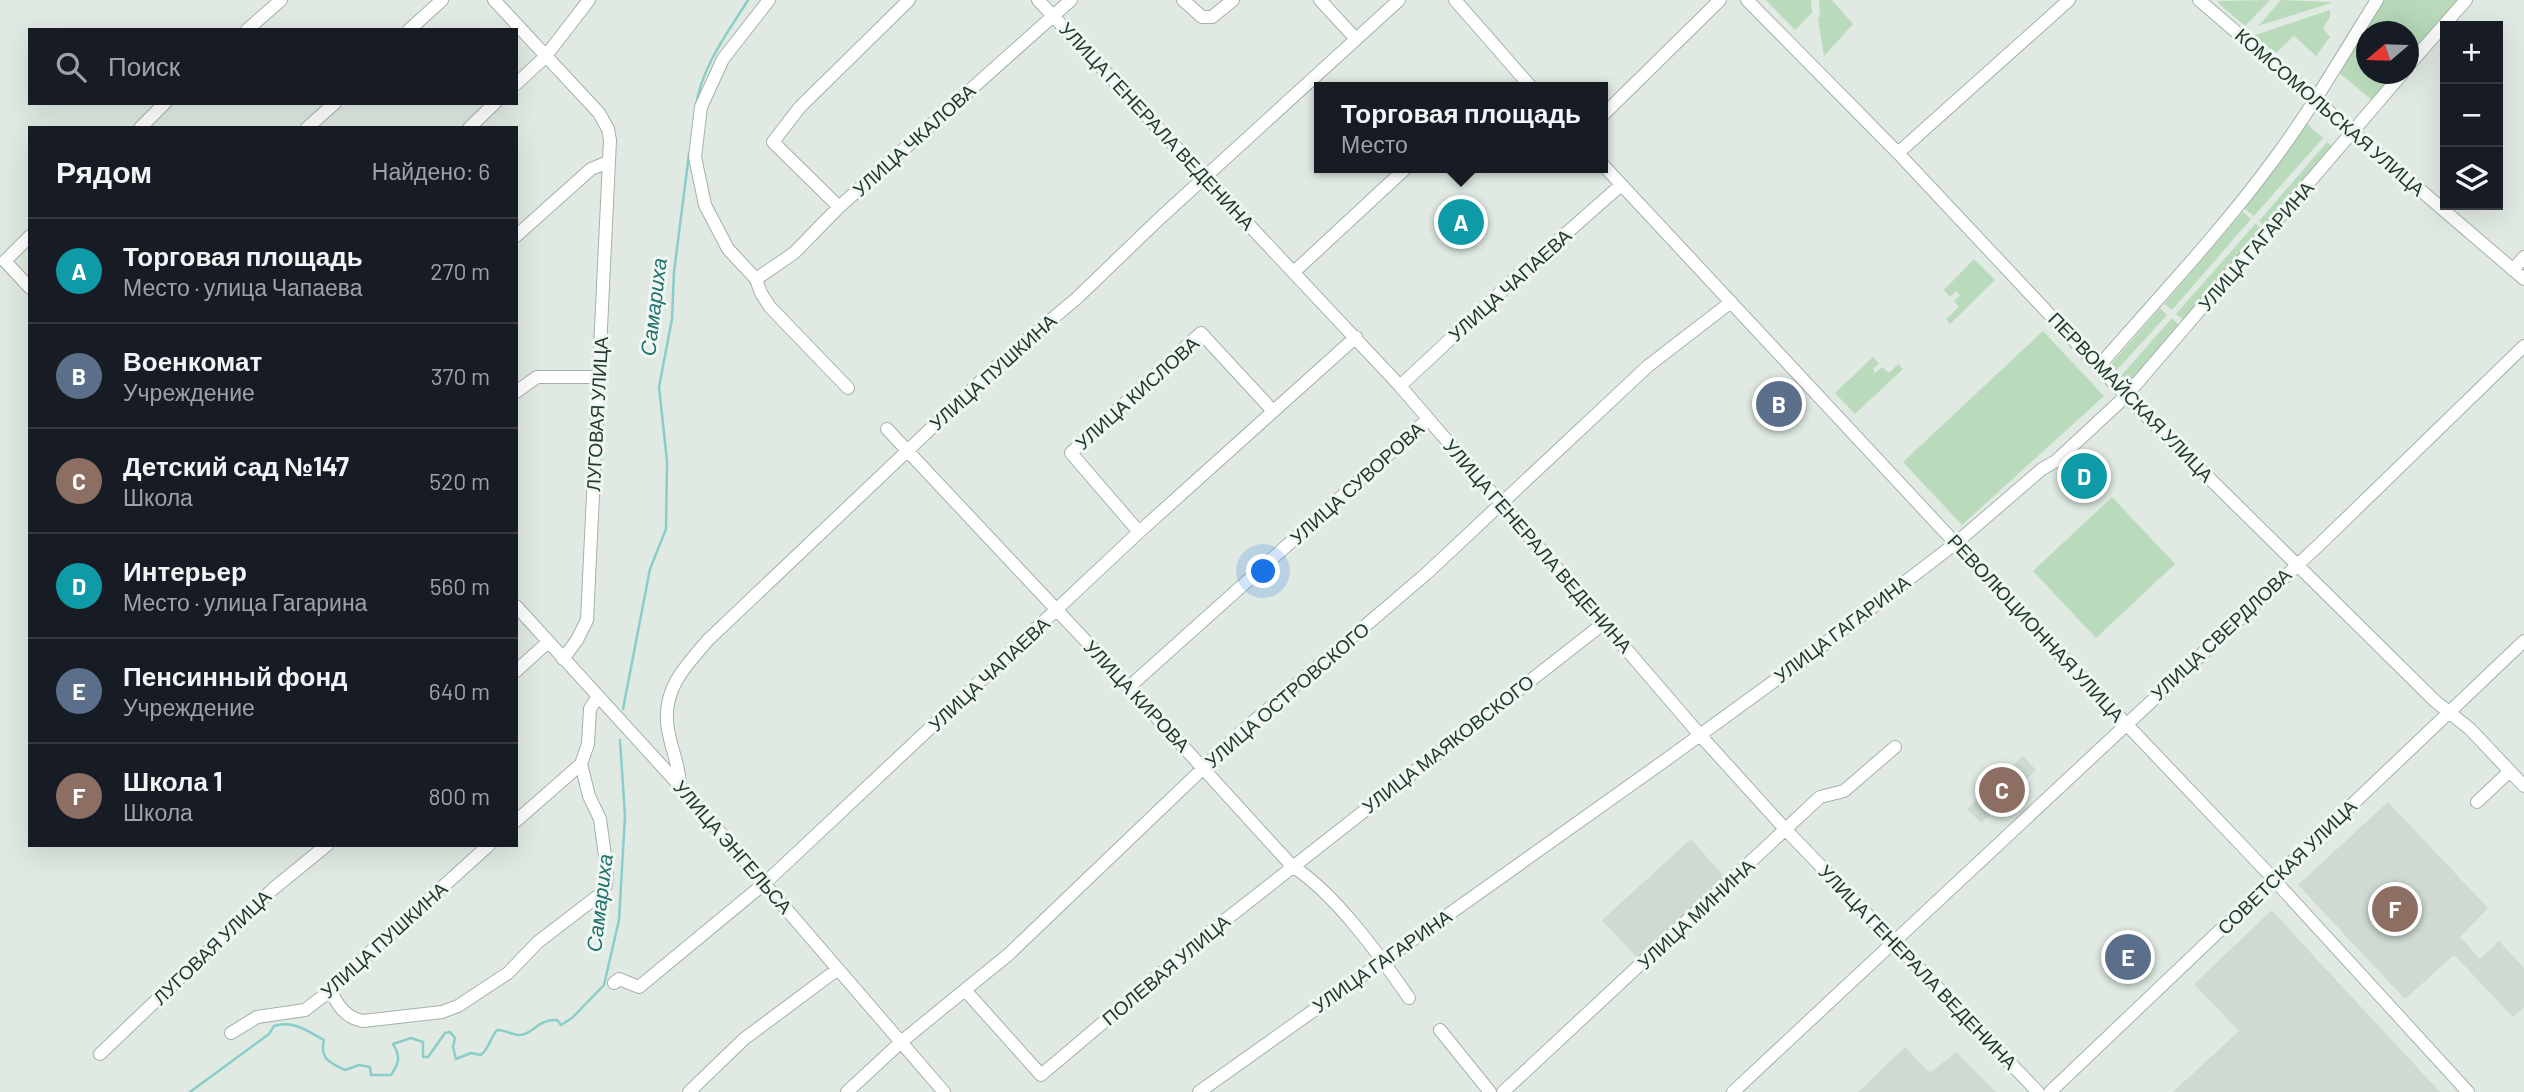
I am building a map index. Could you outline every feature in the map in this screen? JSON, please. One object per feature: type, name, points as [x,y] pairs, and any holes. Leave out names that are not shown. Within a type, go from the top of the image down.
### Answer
[{"type":"street","points":[[249,28],[281,0]]},
{"type":"street","points":[[411,28],[442,0]]},
{"type":"street","points":[[494,0],[598,113],[608,129],[610,139],[608,162],[591,169],[518,234]]},
{"type":"street","points":[[518,82],[545,57],[589,0]]},
{"type":"street","points":[[769,0],[723,58],[701,107],[695,157],[705,205],[728,249],[756,279],[770,307],[848,388]]},
{"type":"street","points":[[839,207],[773,142],[800,107],[909,0]]},
{"type":"street","name":"УЛИЦА ГЕНЕРАЛА ВЕДЕНИНА","points":[[1038,0],[1356,337],[1700,735],[1786,830],[2038,1092]]},
{"type":"street","name":"УЛИЦА ЧКАЛОВА","points":[[756,279],[794,253],[839,207],[1071,0]]},
{"type":"street","points":[[1183,0],[1202,17],[1212,17],[1233,0]]},
{"type":"street","points":[[1320,0],[1356,39]]},
{"type":"street","name":"УЛИЦА ПУШКИНА","points":[[680,786],[680,774],[667,721],[669,700],[676,678],[708,640],[1001,362],[1077,298],[1204,177],[1399,0]]},
{"type":"street","points":[[1455,0],[1527,82]]},
{"type":"street","points":[[1608,110],[1720,0]]},
{"type":"street","name":"ПЕРВОМАЙСКАЯ УЛИЦА","points":[[1747,0],[1898,153],[2126,396],[2448,713],[2470,729],[2524,786]]},
{"type":"street","points":[[1898,153],[2068,0]]},
{"type":"street","name":"КОМСОМОЛЬСКАЯ УЛИЦА","points":[[2199,0],[2524,279]]},
{"type":"street","name":"УЛИЦА ГАГАРИНА","points":[[2099,366],[2157,303],[2255,184],[2315,100],[2377,0]]},
{"type":"street","points":[[2419,54],[2466,0]]},
{"type":"street","name":"УЛИЦА ГАГАРИНА","points":[[1199,1092],[1806,658],[1956,543],[2042,469],[2056,461],[2126,396],[2394,84]]},
{"type":"street","points":[[142,126],[163,105]]},
{"type":"street","points":[[309,126],[333,105]]},
{"type":"street","points":[[471,126],[493,105]]},
{"type":"street","name":"ЛУГОВАЯ УЛИЦА","points":[[564,659],[587,620],[608,162]]},
{"type":"street","name":"РЕВОЛЮЦИОННАЯ УЛИЦА","points":[[1608,171],[2125,724],[2275,880],[2468,1092]]},
{"type":"street","points":[[1295,271],[1401,173]]},
{"type":"street","name":"УЛИЦА ЧАПАЕВА","points":[[1400,386],[1621,185]]},
{"type":"street","points":[[28,238],[5,261],[28,286]]},
{"type":"street","points":[[2513,270],[2524,257]]},
{"type":"street","name":"УЛИЦА ОСТРОВСКОГО","points":[[847,1092],[901,1042],[1009,954],[1240,733],[1427,573],[1648,366],[1731,302]]},
{"type":"street","name":"УЛИЦА КИСЛОВА","points":[[1139,531],[1071,453],[1201,333],[1273,411]]},
{"type":"street","name":"УЛИЦА ЧАПАЕВА","points":[[614,984],[619,979],[639,988],[765,883],[1139,531],[1356,337]]},
{"type":"street","name":"УЛИЦА СВЕРДЛОВА","points":[[1733,1092],[2296,565],[2524,346]]},
{"type":"street","points":[[518,390],[537,377],[548,375],[599,377]]},
{"type":"street","name":"УЛИЦА СУВОРОВА","points":[[1129,687],[1428,419]]},
{"type":"street","name":"УЛИЦА КИРОВА","points":[[887,429],[1129,687],[1292,866],[1317,884],[1383,960],[1409,998]]},
{"type":"street","name":"УЛИЦА ЭНГЕЛЬСА","points":[[518,608],[680,786],[944,1092]]},
{"type":"street","name":"УЛИЦА МАЯКОВСКОГО","points":[[1292,866],[1604,622]]},
{"type":"street","points":[[518,669],[548,642]]},
{"type":"street","name":"СОВЕТСКАЯ УЛИЦА","points":[[2050,1092],[2448,713],[2522,647]]},
{"type":"street","points":[[518,819],[581,764],[588,744],[590,709],[597,696]]},
{"type":"street","name":"УЛИЦА МИНИНА","points":[[1503,1092],[1821,797],[1844,791],[1895,747]]},
{"type":"street","points":[[331,990],[336,1004],[352,1019],[363,1021],[442,1012],[458,1006],[508,973],[538,942],[603,892],[607,871],[600,819],[589,796],[581,764]]},
{"type":"street","points":[[2477,802],[2510,771]]},
{"type":"street","name":"ЛУГОВАЯ УЛИЦА","points":[[100,1054],[272,889],[324,847]]},
{"type":"street","name":"УЛИЦА ПУШКИНА","points":[[231,1033],[257,1017],[305,1010],[331,990],[487,847]]},
{"type":"street","name":"ПОЛЕВАЯ УЛИЦА","points":[[965,990],[1041,1075],[1292,866]]},
{"type":"street","points":[[689,1092],[744,1039],[838,969]]},
{"type":"street","points":[[1440,1030],[1490,1092]]},
{"type":"shaded area","points":[[2023,756],[2036,770],[1981,823],[1967,809]]},
{"type":"shaded area","points":[[2388,802],[2488,908],[2460,937],[2480,959],[2499,941],[2524,968],[2524,1007],[2513,1017],[2454,955],[2405,999],[2298,885]]},
{"type":"shaded area","points":[[1691,839],[1727,880],[1639,960],[1602,920]]},
{"type":"shaded area","points":[[2272,910],[2440,1092],[2173,1092],[2239,1031],[2194,984]]},
{"type":"shaded area","points":[[1905,1047],[1930,1073],[1956,1052],[1996,1092],[1858,1092]]},
{"type":"green space","points":[[1766,0],[1811,0],[1812,13],[1795,30]]},
{"type":"green space","points":[[1819,0],[1832,0],[1853,24],[1824,56],[1818,19]]},
{"type":"green space","points":[[2270,0],[2245,26],[2218,1]]},
{"type":"green space","points":[[2281,0],[2330,2],[2331,3],[2258,26]]},
{"type":"green space","points":[[2382,0],[2460,0],[2419,47],[2419,21],[2369,21]]},
{"type":"green space","points":[[2330,10],[2330,17],[2323,28],[2330,37],[2316,56],[2294,36],[2276,53],[2255,37],[2255,35]]},
{"type":"green space","points":[[2356,43],[2356,84],[2387,84],[2372,100],[2338,72]]},
{"type":"green space","points":[[2307,124],[2323,138],[2254,216],[2245,209]]},
{"type":"green space","points":[[2327,142],[2334,148],[2266,227],[2259,221]]},
{"type":"green space","points":[[2243,212],[2251,219],[2172,310],[2164,304]]},
{"type":"green space","points":[[2256,223],[2262,230],[2184,320],[2176,314]]},
{"type":"green space","points":[[1974,259],[1995,280],[1950,324],[1946,319],[1959,307],[1954,301],[1960,295],[1956,291],[1950,297],[1944,290]]},
{"type":"green space","points":[[2160,308],[2167,315],[2116,371],[2112,363]]},
{"type":"green space","points":[[2172,318],[2180,326],[2132,380],[2125,380],[2121,376]]},
{"type":"green space","points":[[2043,331],[2104,396],[1962,525],[1903,462]]},
{"type":"green space","points":[[1873,357],[1879,363],[1873,369],[1875,373],[1882,367],[1889,373],[1898,364],[1903,369],[1855,414],[1835,393]]},
{"type":"green space","points":[[2112,497],[2175,564],[2096,638],[2033,571]]},
{"type":"waterway","name":"Самариха","points":[[696,106],[709,64],[748,0]]},
{"type":"waterway","name":"Самариха","points":[[623,709],[650,569],[666,529],[667,461],[659,387],[672,319],[674,272],[689,154]]},
{"type":"waterway","name":"Самариха","points":[[190,1092],[269,1034],[274,1026],[288,1024],[300,1027],[324,1040],[324,1056],[345,1070],[359,1065],[370,1067],[371,1075],[391,1075],[398,1060],[393,1044],[411,1038],[423,1042],[423,1057],[428,1057],[445,1033],[450,1032],[455,1038],[453,1047],[456,1059],[471,1053],[481,1055],[497,1030],[520,1035],[550,1020],[557,1020],[561,1025],[572,1018],[604,985],[619,920],[625,816],[620,740]]},
{"type":"place","name":"Торговая площадь","points":[[1461,222]]},
{"type":"place","name":"Военкомат","points":[[1779,404]]},
{"type":"place","name":"Интерьер","points":[[2084,476]]},
{"type":"place","name":"Детский сад №147","points":[[2002,790]]},
{"type":"place","name":"Школа 1","points":[[2395,909]]},
{"type":"place","name":"Пенсинный фонд","points":[[2128,957]]}]
